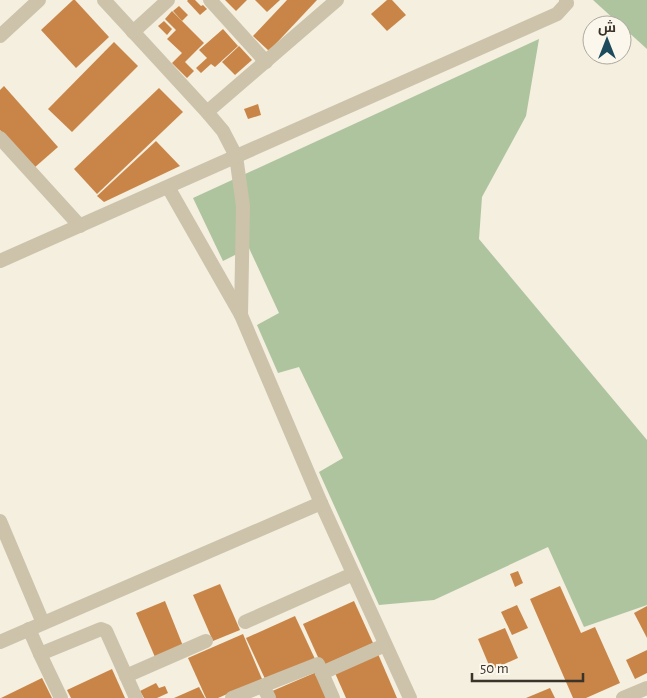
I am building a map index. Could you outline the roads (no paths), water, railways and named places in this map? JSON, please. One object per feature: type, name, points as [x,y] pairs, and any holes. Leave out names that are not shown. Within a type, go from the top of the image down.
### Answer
[{"type":"street","points":[[0,36],[39,0]]},
{"type":"street","points":[[104,0],[207,112],[223,131],[236,156],[243,206],[241,315]]},
{"type":"street","points":[[134,32],[168,0]]},
{"type":"street","points":[[210,0],[266,62]]},
{"type":"street","points":[[207,112],[337,0]]},
{"type":"street","points":[[0,262],[557,14],[567,3],[566,0]]},
{"type":"street","points":[[0,138],[80,226]]},
{"type":"street","points":[[168,188],[241,315],[321,503],[410,698]]},
{"type":"street","points":[[0,642],[321,503]]},
{"type":"street","points":[[0,521],[43,623]]},
{"type":"street","points":[[245,622],[353,574]]},
{"type":"street","points":[[29,629],[61,698]]},
{"type":"street","points":[[40,654],[103,629],[106,631],[136,698]]},
{"type":"street","points":[[126,676],[206,641]]},
{"type":"street","points":[[322,673],[385,645]]},
{"type":"street","points":[[232,698],[266,692],[318,664],[333,698]]},
{"type":"street","points":[[623,698],[647,688]]}]
